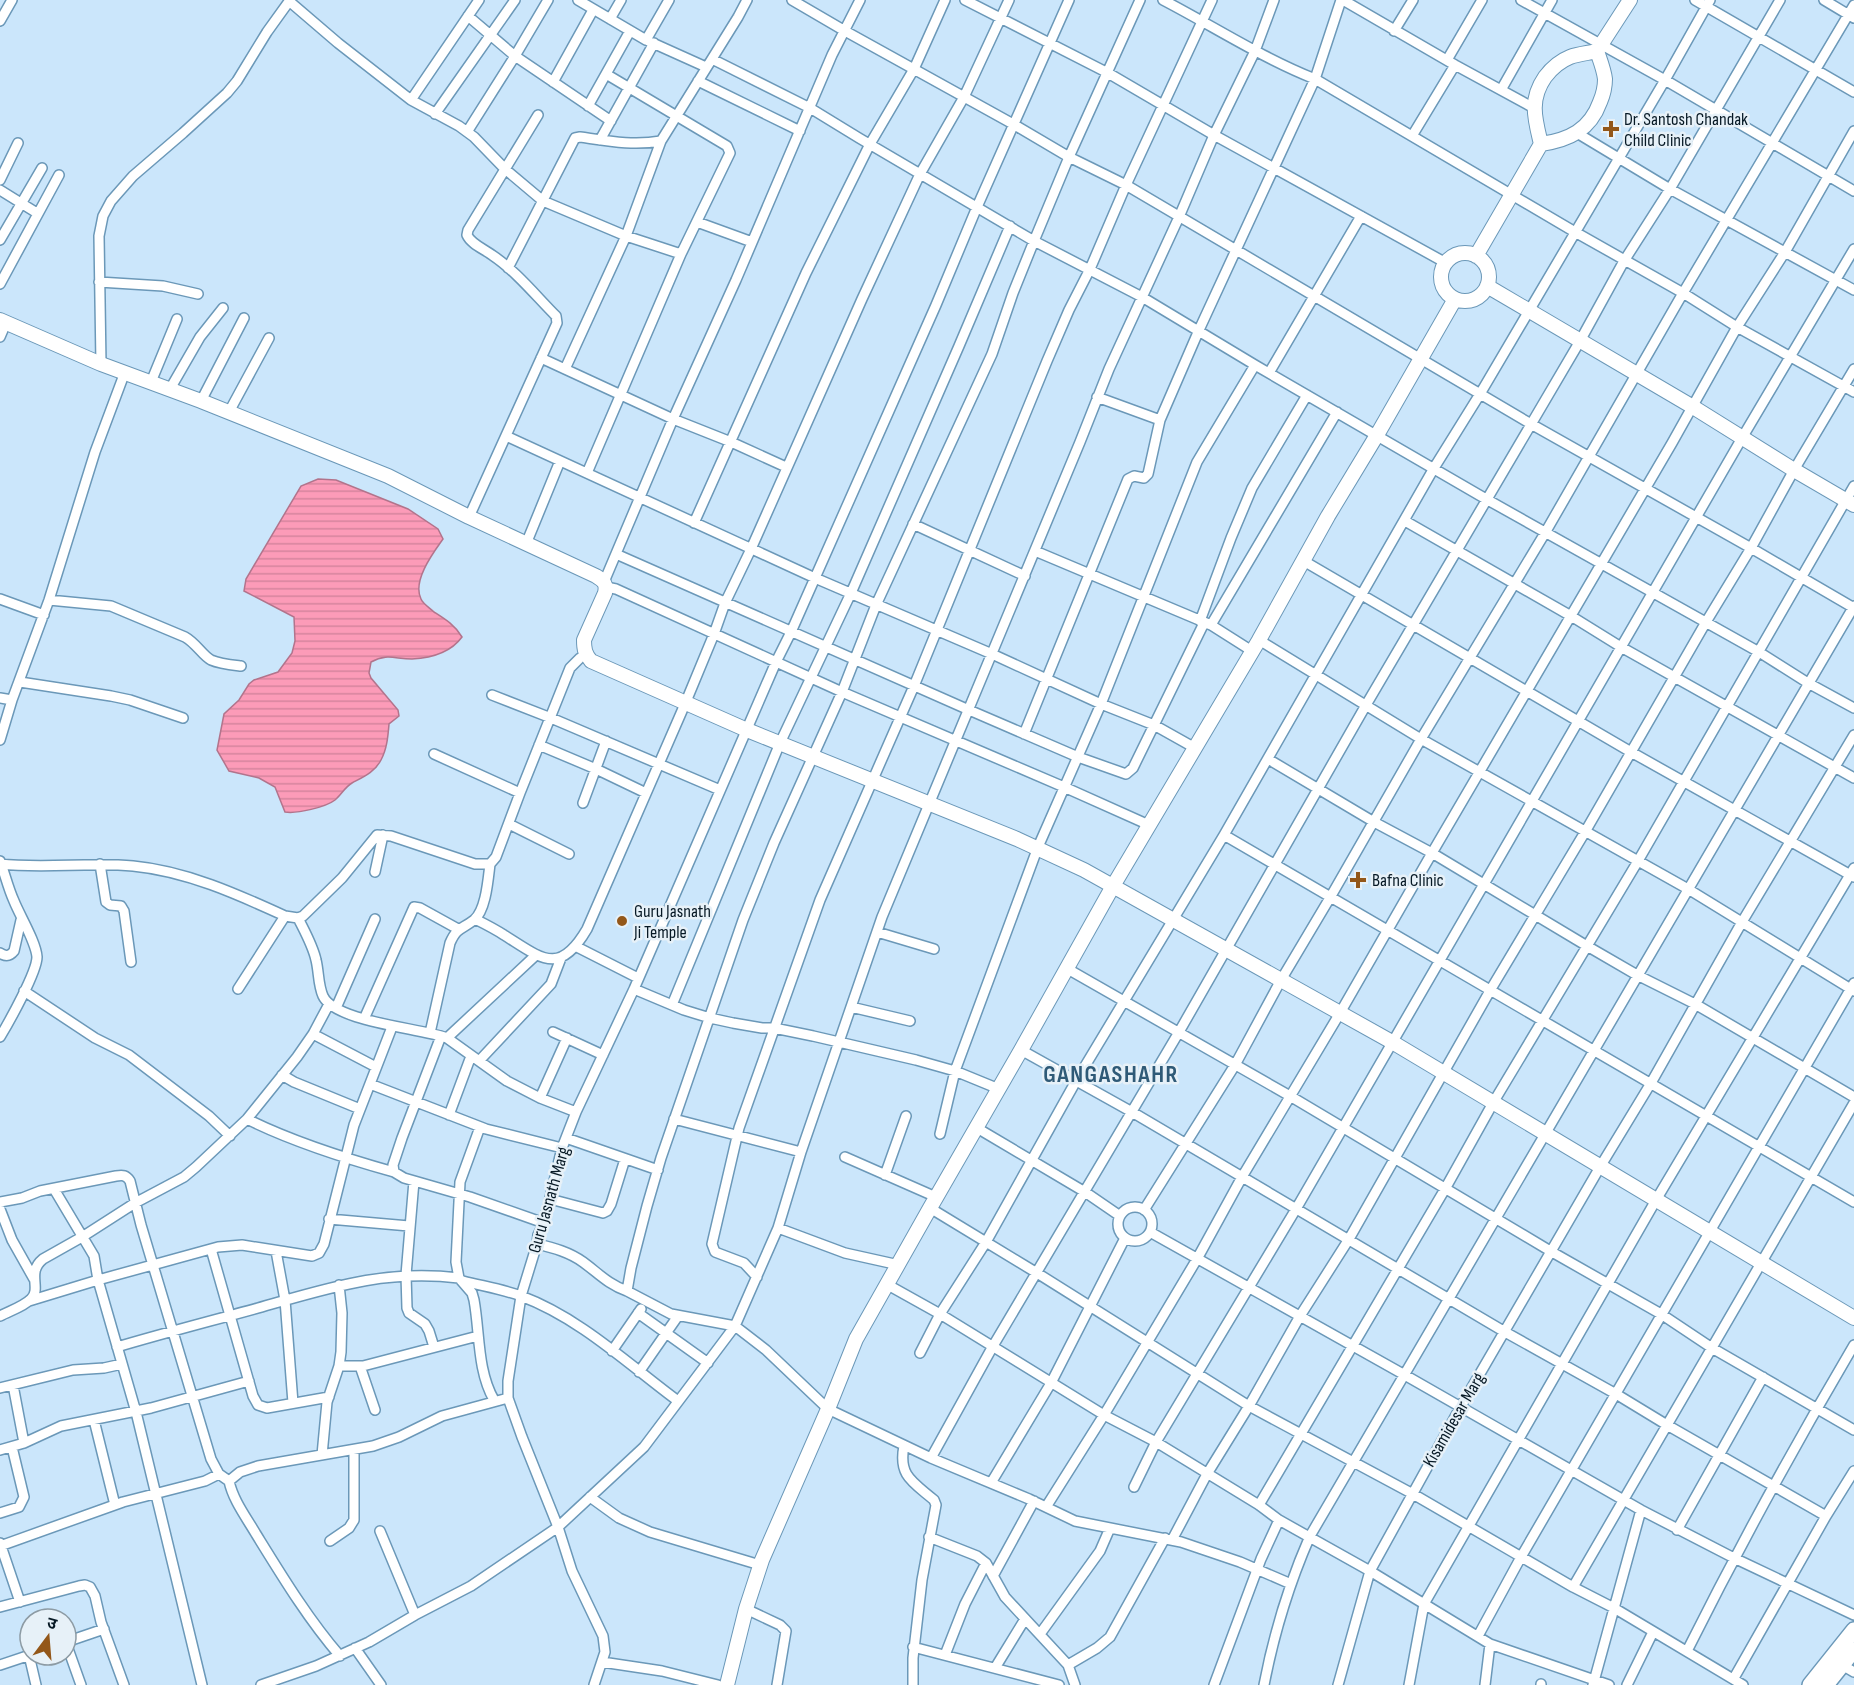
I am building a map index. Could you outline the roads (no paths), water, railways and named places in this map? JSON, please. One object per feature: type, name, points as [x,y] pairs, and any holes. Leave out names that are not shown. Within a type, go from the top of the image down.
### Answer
[{"type":"main road","points":[[1810,1685],[1854,1630]]},
{"type":"main road","points":[[1826,1685],[1848,1668],[1854,1651]]},
{"type":"street","points":[[0,21],[12,0]]},
{"type":"street","points":[[411,100],[478,0]]},
{"type":"street","points":[[435,114],[515,0]]},
{"type":"street","points":[[467,132],[548,0]]},
{"type":"street","points":[[578,0],[650,41],[709,63],[810,108],[1034,241],[1142,297],[1486,499],[1854,708]]},
{"type":"street","points":[[610,19],[621,0]]},
{"type":"street","points":[[600,140],[630,86],[669,0]]},
{"type":"street","points":[[565,369],[626,236],[661,141],[747,0]]},
{"type":"street","points":[[792,0],[1069,157],[1126,185],[1531,424],[1854,608],[1593,1049],[1546,1135],[1403,1374],[1310,1536],[1291,1584],[1274,1638],[1264,1685]]},
{"type":"street","points":[[860,0],[832,55],[616,554],[605,584],[605,593],[584,640],[586,655],[599,665],[685,704],[1038,847],[1113,885],[1392,1042],[1854,1317]]},
{"type":"street","points":[[694,523],[806,273],[870,144],[914,69],[945,0]]},
{"type":"street","points":[[965,0],[1108,73],[1214,135],[1446,263]]},
{"type":"street","points":[[475,919],[536,955],[555,959],[561,958],[577,947],[588,929],[685,704],[714,634],[724,603],[920,174],[964,97],[1008,0]]},
{"type":"street","name":"Guru Jasnath Marg","points":[[594,1685],[605,1652],[603,1636],[572,1570],[558,1527],[508,1398],[508,1381],[521,1296],[538,1235],[544,1224],[564,1143],[576,1112],[634,989],[1069,0]]},
{"type":"street","points":[[627,1291],[631,1268],[658,1170],[743,920],[774,843],[856,660],[876,605],[992,354],[1013,293],[1069,157],[1140,0]]},
{"type":"street","points":[[1163,0],[1255,51],[1314,79],[1624,261],[1683,293],[1737,327],[1854,392]]},
{"type":"street","points":[[757,1277],[744,1263],[715,1252],[712,1244],[738,1136],[774,1028],[820,900],[914,686],[1069,310],[1090,269],[1126,185],[1212,0]]},
{"type":"street","points":[[261,1685],[340,1656],[471,1586],[558,1527],[644,1447],[735,1326],[778,1228],[838,1042],[894,887],[1025,576],[1108,369],[1179,217],[1214,135],[1255,51],[1274,0]]},
{"type":"street","points":[[1024,734],[1128,479],[1134,476],[1144,478],[1148,474],[1160,420],[1314,79],[1342,0],[1534,108]]},
{"type":"street","points":[[1394,31],[1413,0]]},
{"type":"street","points":[[1412,136],[1482,0]]},
{"type":"street","points":[[1521,0],[1599,48],[1665,80],[1854,191]]},
{"type":"street","points":[[1501,90],[1552,0]]},
{"type":"street","points":[[1476,256],[1541,144],[1534,108],[1535,95],[1550,71],[1570,57],[1599,48],[1630,0]]},
{"type":"street","points":[[1695,0],[1708,3],[1854,92]]},
{"type":"street","points":[[931,1458],[993,1347],[1227,950],[1366,705],[1581,341],[1624,261],[1670,189],[1780,0]]},
{"type":"street","points":[[1824,0],[1851,16]]},
{"type":"street","points":[[100,364],[99,236],[111,201],[133,176],[227,93],[290,1],[329,36],[411,100],[474,137],[505,169],[543,201],[626,236],[681,254]]},
{"type":"street","points":[[921,1353],[940,1314],[986,1242],[1076,1082],[1224,835],[1434,468],[1480,394],[1708,3]]},
{"type":"street","points":[[1144,1210],[1235,1065],[1281,980],[1421,739],[1545,533],[1815,68],[1851,16],[1854,5]]},
{"type":"street","points":[[553,82],[594,10]]},
{"type":"street","points":[[468,16],[515,56],[611,121]]},
{"type":"street","points":[[588,106],[630,31]]},
{"type":"street","points":[[1541,144],[1577,133],[1589,123],[1596,112],[1603,95],[1605,80],[1599,48]]},
{"type":"street","points":[[586,473],[681,254],[729,158],[730,149],[630,86],[606,74]]},
{"type":"street","points":[[698,81],[800,131]]},
{"type":"street","points":[[469,517],[557,319],[508,268],[471,241],[467,235],[538,115]]},
{"type":"street","points":[[1046,1507],[1197,1259],[1242,1178],[1693,407],[1737,327],[1785,252],[1854,131]]},
{"type":"street","points":[[1577,133],[1670,189],[1854,290]]},
{"type":"street","points":[[508,268],[575,138],[625,144],[661,141]]},
{"type":"street","points":[[0,180],[18,143]]},
{"type":"street","points":[[0,240],[42,168]]},
{"type":"street","points":[[0,284],[59,175]]},
{"type":"street","points":[[0,190],[37,213]]},
{"type":"street","points":[[1269,373],[1360,216]]},
{"type":"street","points":[[697,222],[752,242]]},
{"type":"street","points":[[672,1005],[780,743],[850,593],[1010,225]]},
{"type":"street","points":[[1134,1487],[1156,1442],[1296,1209],[1742,438],[1854,249]]},
{"type":"street","points":[[1460,254],[1476,256],[1486,266],[1489,279],[1487,286],[1477,298],[1462,301],[1455,299],[1449,295],[1442,283],[1446,263],[1452,257],[1460,254]]},
{"type":"street","points":[[99,282],[163,286],[198,294]]},
{"type":"street","points":[[1487,286],[1693,407],[1850,503]]},
{"type":"street","points":[[727,1685],[746,1609],[760,1565],[856,1339],[1113,885],[1255,646],[1302,560],[1455,299]]},
{"type":"street","points":[[170,389],[200,337],[224,308]]},
{"type":"street","points":[[201,401],[244,318]]},
{"type":"street","points":[[151,382],[177,319]]},
{"type":"street","points":[[0,337],[3,322],[100,364],[201,401],[388,476],[469,517],[596,576],[605,584],[714,634],[1149,825]]},
{"type":"street","points":[[229,412],[268,338]]},
{"type":"street","points":[[541,358],[619,395],[786,467]]},
{"type":"street","points":[[940,1134],[955,1071],[1038,847],[1101,704],[1203,450],[1255,365]]},
{"type":"street","points":[[1068,1665],[1097,1648],[1110,1637],[1249,1406],[1300,1316],[1349,1239],[1491,990],[1854,369]]},
{"type":"street","points":[[0,740],[12,700],[49,600],[95,452],[125,372]]},
{"type":"street","points":[[1205,623],[1231,538],[1252,488],[1307,395]]},
{"type":"street","points":[[1097,397],[1160,420]]},
{"type":"street","points":[[616,554],[1078,757],[1122,773],[1130,772],[1205,623],[1337,412]]},
{"type":"street","points":[[506,436],[815,578],[992,654],[1101,704],[1154,725],[1195,748]]},
{"type":"street","points":[[526,544],[560,461]]},
{"type":"street","points":[[1259,1505],[1542,1020],[1638,861],[1802,577],[1850,503],[1854,486]]},
{"type":"street","points":[[1405,521],[1621,647],[1854,778]]},
{"type":"street","points":[[913,524],[1025,576]]},
{"type":"street","points":[[1035,551],[1205,623],[1317,675],[1421,739],[1689,890],[1853,988],[1709,1231],[1478,1636]]},
{"type":"street","points":[[1302,560],[1631,752],[1853,873],[1752,1037],[1656,1200],[1424,1604],[1409,1685]]},
{"type":"street","points":[[0,599],[44,615]]},
{"type":"street","points":[[49,600],[119,608],[185,636],[212,661],[241,666]]},
{"type":"street","points":[[430,1033],[454,933],[458,928],[475,919],[486,892],[490,864],[496,857],[570,668],[586,655]]},
{"type":"street","points":[[20,682],[90,691],[183,718]]},
{"type":"street","points":[[492,695],[720,790]]},
{"type":"street","points":[[0,698],[12,700]]},
{"type":"street","name":"Kisamidesar Marg","points":[[1338,1685],[1370,1570],[1460,1408],[1651,1083],[1790,840],[1854,735]]},
{"type":"street","points":[[583,803],[606,741]]},
{"type":"street","points":[[539,745],[646,793]]},
{"type":"street","points":[[434,754],[520,793]]},
{"type":"street","points":[[1268,759],[1637,975],[1695,1004],[1854,1097]]},
{"type":"street","points":[[509,824],[569,854]]},
{"type":"street","points":[[1,865],[100,864],[142,867],[191,878],[285,916],[298,918],[303,916],[337,883],[374,838],[383,834],[475,864],[490,864]]},
{"type":"street","points":[[375,872],[383,834]]},
{"type":"street","points":[[1224,835],[1854,1202]]},
{"type":"street","points":[[100,864],[106,902],[110,906],[121,906],[124,911],[131,962]]},
{"type":"street","points":[[0,882],[1,865]]},
{"type":"street","points":[[0,1037],[36,966],[37,957],[1,865]]},
{"type":"street","points":[[364,1019],[414,907],[458,928]]},
{"type":"street","points":[[238,988],[285,916]]},
{"type":"street","points":[[298,918],[316,960],[324,999],[333,1006],[364,1019],[392,1027],[444,1037],[507,1082],[576,1112]]},
{"type":"street","points":[[28,1301],[35,1293],[34,1273],[38,1264],[135,1203],[184,1176],[247,1119],[333,1006],[375,918]]},
{"type":"street","points":[[0,953],[6,956],[11,955],[14,951],[22,919]]},
{"type":"street","points":[[877,932],[934,949]]},
{"type":"street","points":[[577,947],[638,978]]},
{"type":"street","points":[[394,1172],[393,1166],[416,1102],[444,1037],[536,955]]},
{"type":"street","points":[[449,1115],[475,1058],[551,984],[561,958]]},
{"type":"street","points":[[1066,968],[1343,1127],[1552,1252],[1661,1314],[1712,1348],[1854,1430]]},
{"type":"street","points":[[634,989],[710,1018],[762,1028],[774,1028],[916,1060],[955,1071],[999,1089]]},
{"type":"street","points":[[24,991],[95,1038],[129,1055],[210,1116],[230,1136]]},
{"type":"street","points":[[851,1006],[910,1021]]},
{"type":"street","points":[[0,1316],[28,1301],[211,1249],[242,1245],[312,1256],[319,1252],[324,1245],[345,1157],[360,1109],[392,1027]]},
{"type":"street","points":[[553,1032],[603,1055]]},
{"type":"street","points":[[313,1034],[376,1068]]},
{"type":"street","points":[[540,1098],[567,1038]]},
{"type":"street","points":[[1021,1050],[1132,1112],[1505,1332],[1826,1516]]},
{"type":"street","points":[[282,1075],[360,1109]]},
{"type":"street","points":[[370,1084],[480,1127],[517,1138],[564,1143],[658,1170]]},
{"type":"street","points":[[1573,1587],[1854,1103]]},
{"type":"street","points":[[885,1175],[906,1116]]},
{"type":"street","points":[[247,1119],[278,1133],[394,1172],[404,1178],[459,1194],[544,1224]]},
{"type":"street","points":[[674,1119],[801,1152]]},
{"type":"street","points":[[480,1127],[459,1182],[456,1262],[460,1280],[472,1293],[482,1368],[486,1386],[494,1400]]},
{"type":"street","points":[[977,1128],[1086,1192],[1120,1216]]},
{"type":"street","points":[[845,1157],[885,1175],[933,1203],[986,1242],[1249,1406],[1413,1494],[1573,1587],[1614,1608],[1743,1685]]},
{"type":"street","points":[[550,1199],[603,1213],[608,1211],[625,1159]]},
{"type":"street","points":[[0,1202],[123,1175],[130,1181],[211,1459],[219,1474],[229,1481],[235,1498],[282,1576],[340,1656]]},
{"type":"street","points":[[414,1181],[406,1275],[407,1308],[409,1313],[425,1324],[434,1347]]},
{"type":"street","points":[[54,1189],[94,1256],[98,1280],[136,1412],[202,1685]]},
{"type":"street","points":[[1128,1208],[1144,1210],[1152,1220],[1150,1233],[1138,1241],[1125,1238],[1118,1228],[1120,1216],[1128,1208]]},
{"type":"street","points":[[0,1209],[12,1240],[34,1279]]},
{"type":"street","points":[[329,1219],[409,1226]]},
{"type":"street","points":[[778,1228],[845,1253],[899,1265]]},
{"type":"street","points":[[1150,1233],[1677,1530],[1854,1615]]},
{"type":"street","points":[[991,1483],[1051,1383],[1125,1238]]},
{"type":"street","points":[[537,1244],[557,1248],[570,1254],[608,1282],[661,1310],[678,1316],[735,1326],[766,1350],[828,1409],[904,1446],[1034,1501],[1075,1521],[1168,1539],[1257,1569],[1291,1584]]},
{"type":"street","points":[[211,1249],[255,1400],[262,1407],[329,1397]]},
{"type":"street","points":[[276,1251],[285,1300],[294,1403]]},
{"type":"street","points":[[117,1347],[370,1278],[431,1275],[521,1296],[564,1318],[678,1401]]},
{"type":"street","points":[[888,1285],[940,1314],[1104,1415],[1156,1442],[1259,1505],[1279,1520],[1370,1570],[1490,1644],[1593,1683],[1609,1685]]},
{"type":"street","points":[[322,1455],[329,1397],[339,1366],[342,1337],[339,1286]]},
{"type":"street","points":[[612,1351],[646,1302]]},
{"type":"street","points":[[638,1313],[708,1363]]},
{"type":"street","points":[[639,1372],[678,1316]]},
{"type":"street","points":[[339,1366],[360,1366],[478,1336]]},
{"type":"street","points":[[1687,1651],[1773,1486],[1854,1345]]},
{"type":"street","points":[[0,1388],[73,1370],[122,1364]]},
{"type":"street","points":[[360,1366],[375,1410]]},
{"type":"street","points":[[1677,1530],[1764,1377]]},
{"type":"street","points":[[0,1450],[24,1443],[61,1426],[136,1412],[249,1381]]},
{"type":"street","points":[[13,1385],[24,1443]]},
{"type":"street","points":[[229,1481],[240,1472],[258,1466],[354,1451],[399,1437],[442,1416],[508,1398]]},
{"type":"street","points":[[94,1420],[115,1505]]},
{"type":"street","points":[[904,1446],[902,1464],[904,1472],[934,1500],[936,1505],[924,1565],[914,1647],[913,1685]]},
{"type":"street","points":[[0,1513],[19,1507],[24,1497],[12,1447]]},
{"type":"street","points":[[330,1541],[350,1528],[354,1520],[354,1451]]},
{"type":"street","points":[[1734,1678],[1854,1471]]},
{"type":"street","points":[[20,1602],[0,1545],[115,1505],[200,1482],[219,1474]]},
{"type":"street","points":[[590,1497],[619,1518],[650,1532],[760,1565]]},
{"type":"street","points":[[993,1576],[1034,1501]]},
{"type":"street","points":[[1593,1683],[1641,1510]]},
{"type":"street","points":[[1214,1685],[1257,1569],[1279,1520]]},
{"type":"street","points":[[1040,1634],[1100,1551],[1110,1528]]},
{"type":"street","points":[[380,1531],[415,1615]]},
{"type":"street","points":[[929,1537],[977,1556],[986,1563],[1000,1590],[1068,1665],[1075,1685]]},
{"type":"street","points":[[945,1655],[965,1604],[986,1563]]},
{"type":"street","points":[[0,1607],[86,1585],[90,1587],[124,1685]]},
{"type":"street","points":[[746,1609],[780,1625],[786,1631],[777,1685]]},
{"type":"street","points":[[994,1668],[1025,1619]]},
{"type":"street","points":[[78,1638],[104,1629]]},
{"type":"street","points":[[1627,1685],[1653,1632]]},
{"type":"street","points":[[1485,1685],[1490,1644]]},
{"type":"street","points":[[914,1647],[1059,1685]]},
{"type":"street","points":[[355,1648],[377,1684]]},
{"type":"street","points":[[0,1665],[18,1659]]},
{"type":"street","points":[[602,1662],[662,1671],[718,1685]]},
{"type":"street","points":[[32,1667],[36,1685]]},
{"type":"street","points":[[75,1667],[81,1685]]},
{"type":"place","name":"Dr. Santosh Chandak Child Clinic","points":[[1611,129]]},
{"type":"place","name":"Bafna Clinic","points":[[1358,880]]},
{"type":"place","name":"Guru Jasnath Ji Temple","points":[[622,921]]},
{"type":"district","name":"GANGASHAHR","points":[[1111,1074]]}]
